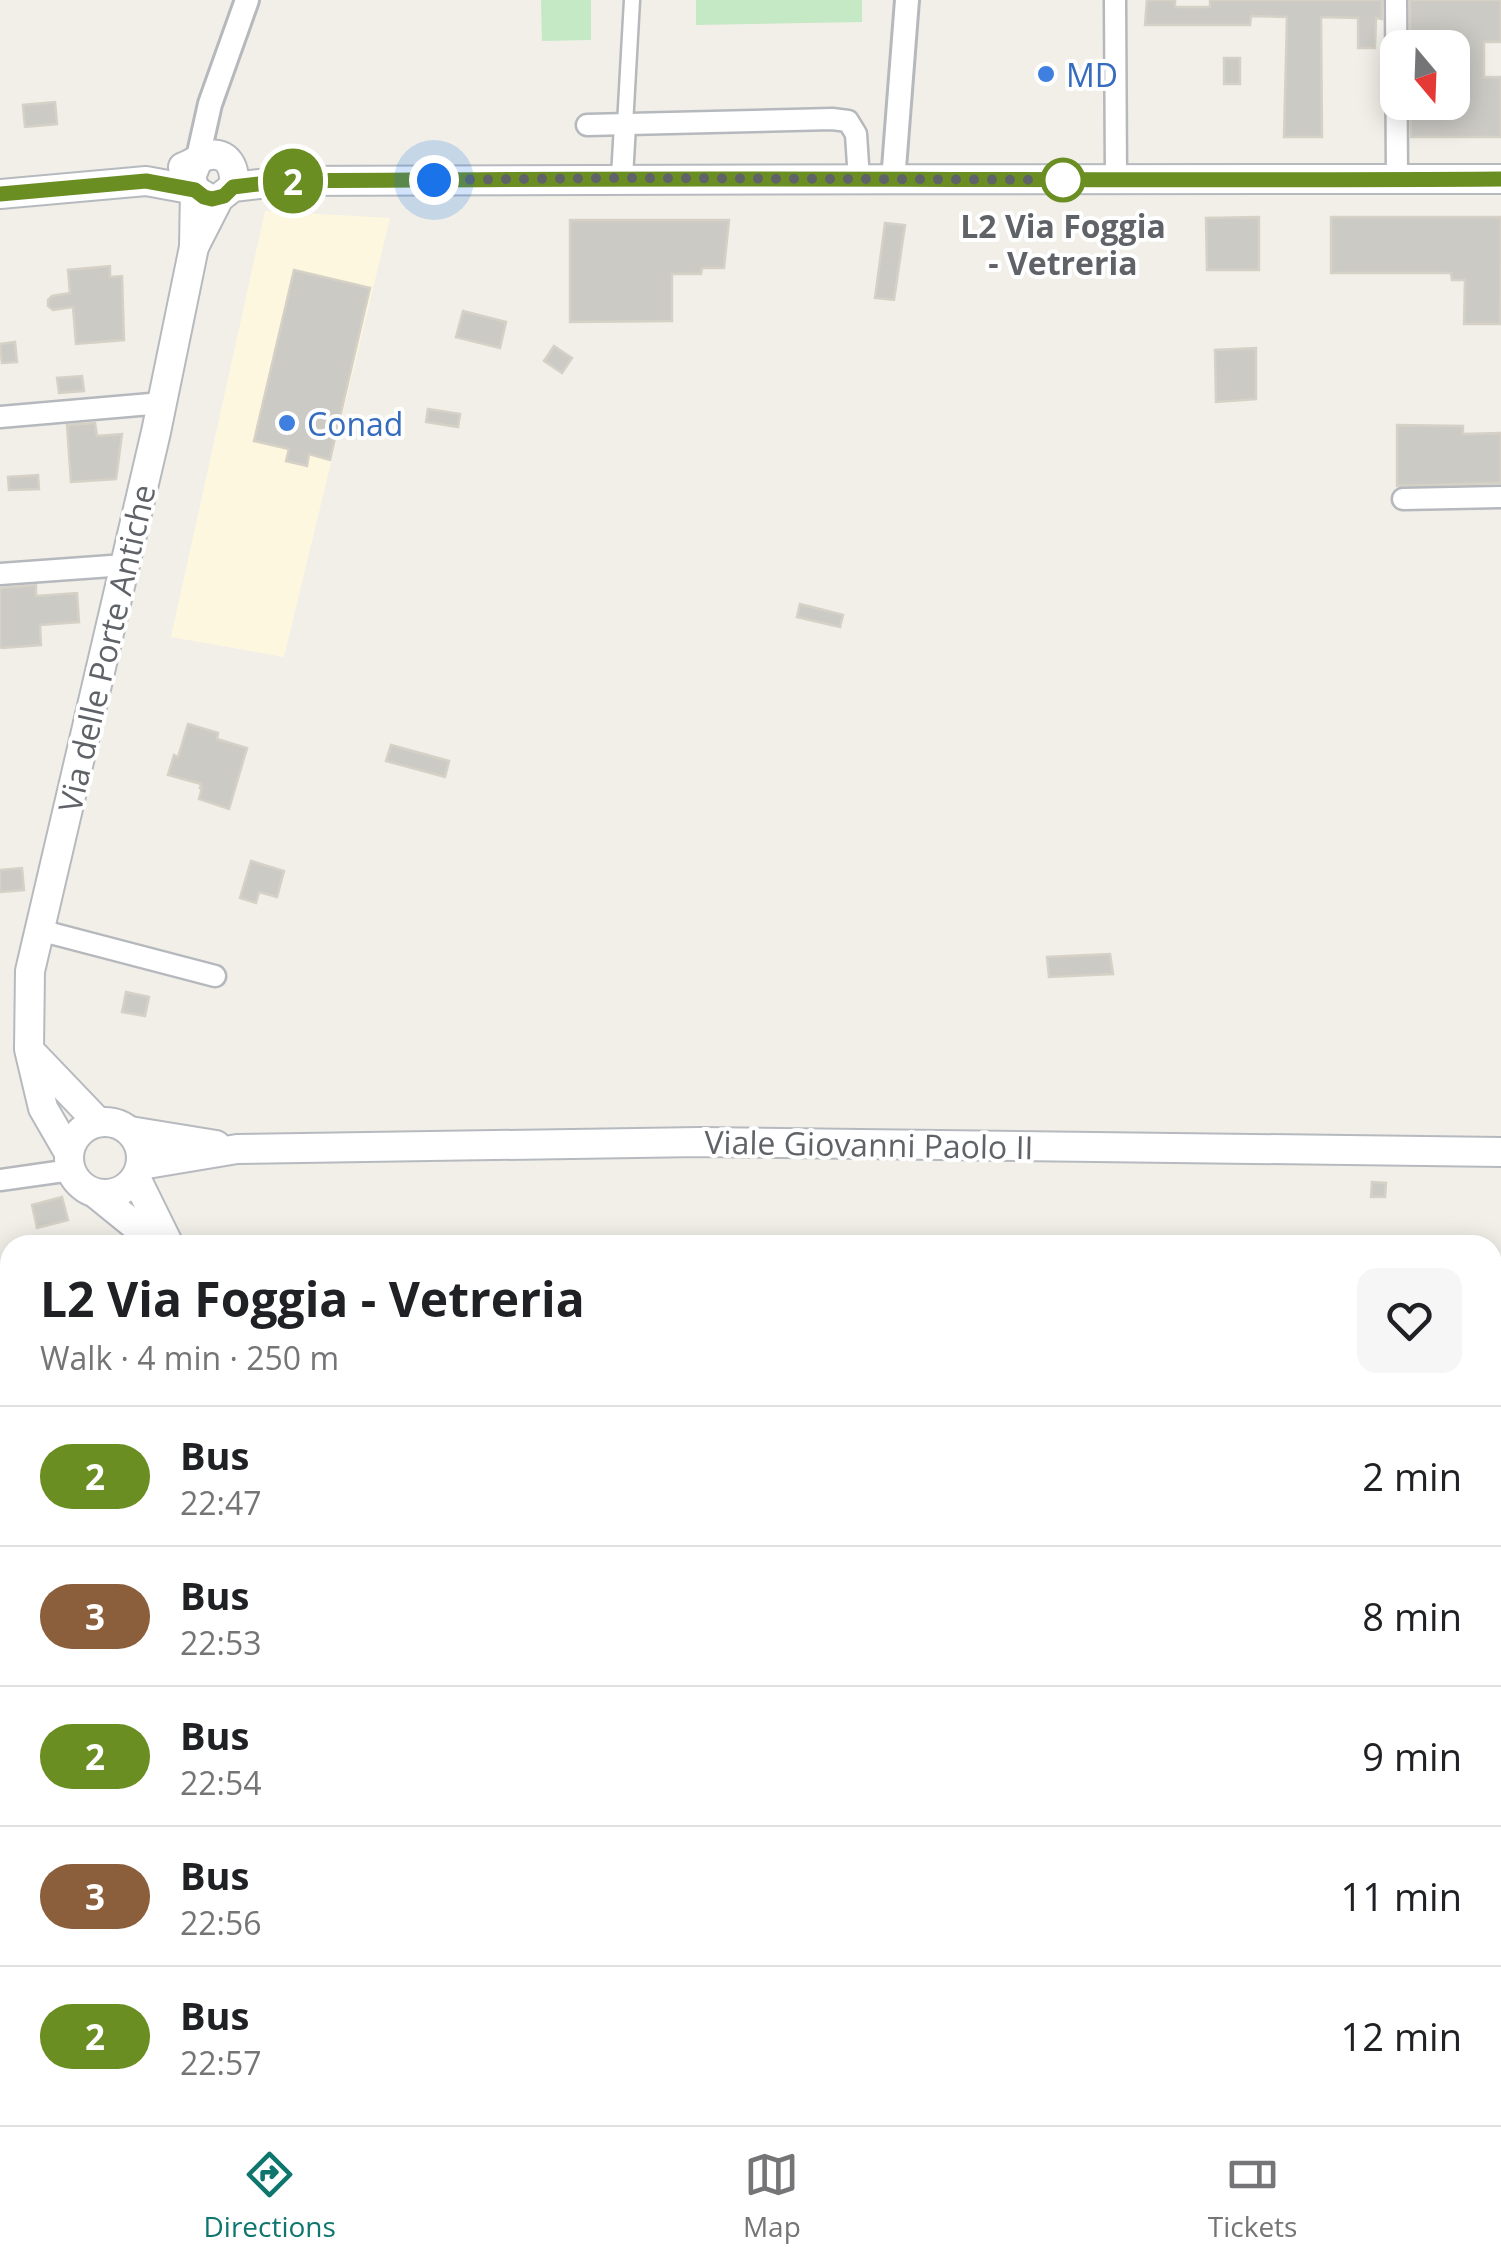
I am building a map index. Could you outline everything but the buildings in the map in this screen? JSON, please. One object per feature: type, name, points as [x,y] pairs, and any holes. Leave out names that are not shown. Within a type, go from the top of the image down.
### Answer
[{"type":"main road","points":[[0,194],[217,177],[284,181],[1501,180]]},
{"type":"main road","name":"Via delle Porte Antiche","points":[[70,1161],[44,1108],[29,1049],[30,970],[162,403],[194,247],[217,177]]},
{"type":"main road","points":[[29,1049],[98,1122]]},
{"type":"main road","points":[[146,1235],[80,1184],[70,1161],[77,1135],[87,1127],[98,1122],[117,1123],[139,1144],[139,1171],[165,1235]]},
{"type":"main road","points":[[130,1132],[237,1148]]},
{"type":"main road","name":"Viale Giovanni Paolo II","points":[[237,1148],[700,1142],[1501,1152]]},
{"type":"main road","points":[[94,1193],[120,1192],[139,1171],[237,1148]]},
{"type":"street","points":[[217,177],[210,104],[247,0]]},
{"type":"street","points":[[622,178],[632,0]]},
{"type":"street","points":[[894,181],[906,0]]},
{"type":"street","points":[[1116,0],[1116,180]]},
{"type":"street","points":[[1396,0],[1397,180]]},
{"type":"street","points":[[587,125],[848,121],[856,134],[859,180]]},
{"type":"street","points":[[0,417],[162,403]]},
{"type":"street","points":[[1403,499],[1501,497]]},
{"type":"street","points":[[0,574],[125,566]]},
{"type":"street","points":[[39,930],[215,976]]},
{"type":"street","points":[[0,1180],[70,1161]]},
{"type":"shaded area","name":"Conad","points":[[265,211],[390,218],[284,657],[171,637]]},
{"type":"green space","points":[[541,0],[591,0],[591,40],[542,41]]},
{"type":"green space","points":[[696,0],[862,0],[862,22],[696,25]]},
{"type":"bus line","name":"2","points":[[0,194],[146,181],[195,190],[212,199],[224,196],[233,187],[284,181],[1501,179]]},
{"type":"place","name":"MD","points":[[1046,74]]},
{"type":"place","name":"L2 Via Foggia - Vetreria","points":[[1063,180]]},
{"type":"place","name":"Conad","points":[[287,423]]},
{"type":"route","points":[[434,180],[622,178],[1078,180],[1063,180]]}]
